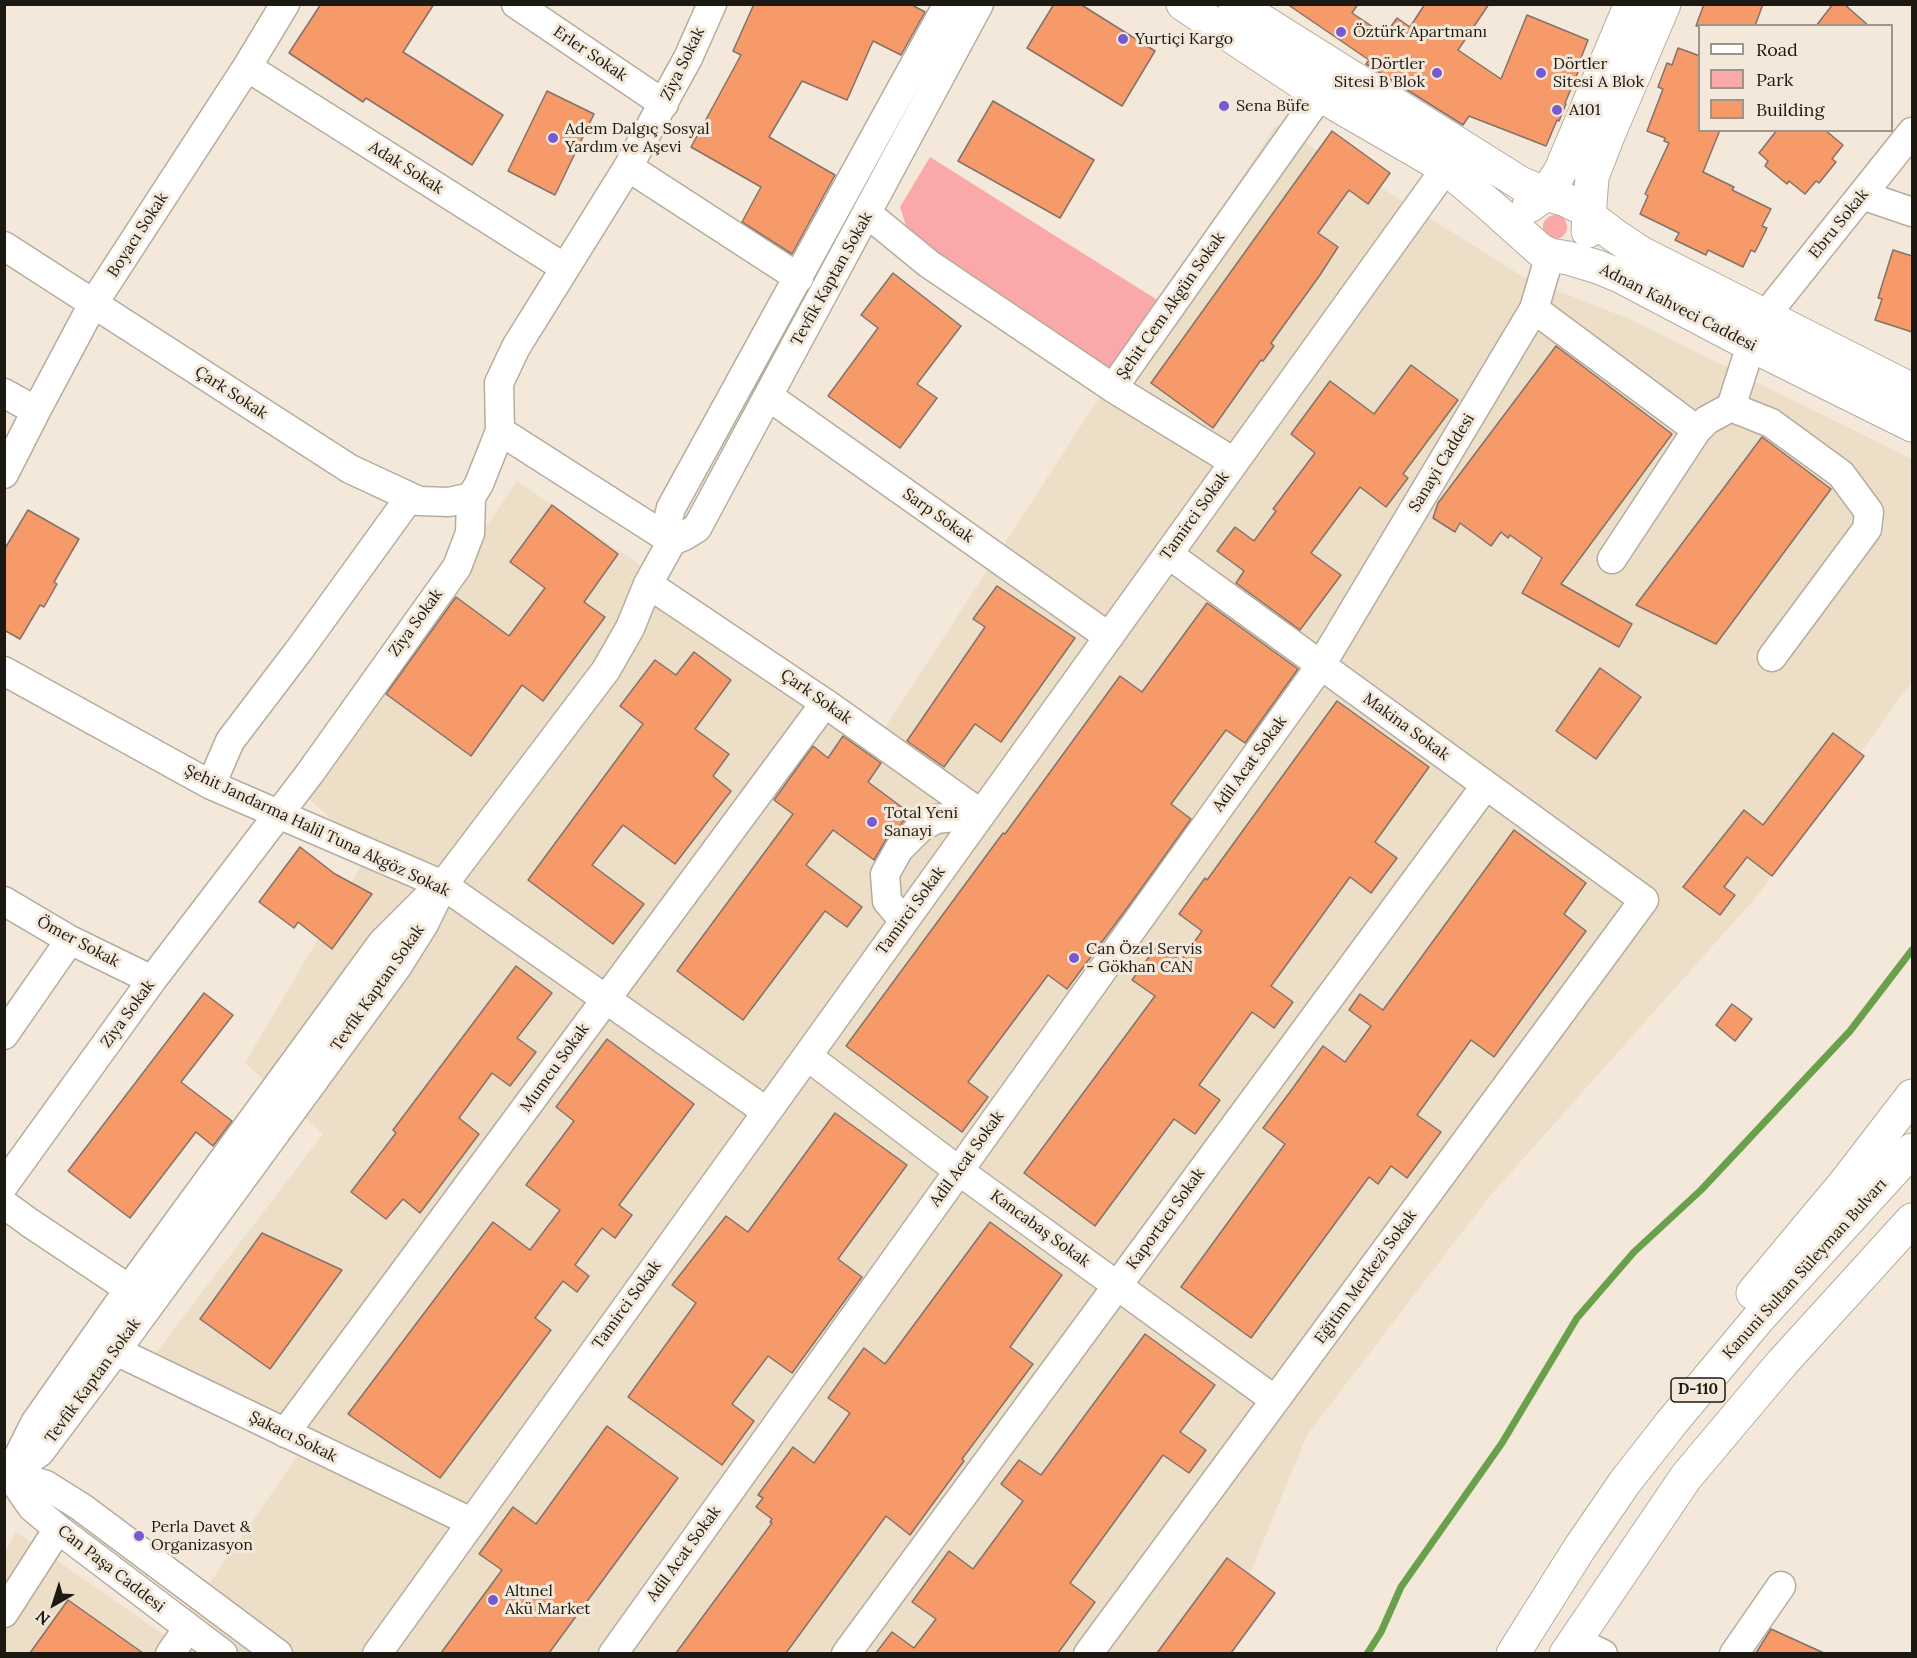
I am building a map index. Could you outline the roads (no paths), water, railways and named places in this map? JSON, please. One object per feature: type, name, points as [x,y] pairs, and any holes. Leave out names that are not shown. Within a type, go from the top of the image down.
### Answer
[{"type":"main road","name":"Adnan Kahveci Caddesi","points":[[1183,4],[1320,95],[1446,168],[1540,250],[1598,267],[1912,390]]},
{"type":"main road","points":[[1520,233],[1525,211],[1532,203],[1546,194],[1561,170],[1631,4]]},
{"type":"main road","points":[[1559,256],[1579,252],[1586,239],[1589,229],[1592,177],[1664,4]]},
{"type":"main road","name":"Adnan Kahveci Caddesi","points":[[1256,10],[1520,183],[1582,208],[1589,216],[1641,253],[1758,330],[1912,425]]},
{"type":"main road","points":[[1672,1422],[1681,1394],[1700,1360],[1756,1289],[1845,1184],[1912,1096]]},
{"type":"main road","name":"Kanuni Sultan Süleyman Bulvarı","points":[[1513,1653],[1624,1482],[1758,1319],[1912,1150]]},
{"type":"main road","name":"D-110","points":[[1581,1649],[1686,1477],[1782,1363],[1912,1220]]},
{"type":"main road","points":[[1782,1363],[1847,1312],[1912,1248]]},
{"type":"street","name":"Boyacı Sokak","points":[[4,474],[93,304],[247,67],[285,4]]},
{"type":"street","name":"Erler Sokak","points":[[516,4],[664,104]]},
{"type":"street","name":"Ziya Sokak","points":[[4,1185],[152,980],[280,814],[457,567],[470,533],[471,497],[479,484],[500,431],[499,383],[516,347],[628,167],[664,104],[712,4]]},
{"type":"street","name":"Tevfik Kaptan Sokak","points":[[6,1474],[40,1452],[116,1351],[396,967],[424,924],[442,885],[606,670],[672,541],[668,520],[671,508],[948,4]]},
{"type":"street","name":"Tevfik Kaptan Sokak","points":[[672,541],[684,537],[697,528],[979,4]]},
{"type":"street","name":"Adak Sokak","points":[[247,67],[565,268]]},
{"type":"street","name":"Şehit Cem Akgün Sokak","points":[[868,214],[929,264],[1113,388],[1320,95]]},
{"type":"street","name":"Ebru Sokak","points":[[1758,330],[1912,132]]},
{"type":"street","points":[[628,167],[799,278]]},
{"type":"street","name":"Tamirci Sokak","points":[[377,1653],[1446,168]]},
{"type":"street","points":[[1862,195],[1912,212]]},
{"type":"street","name":"Çark Sokak","points":[[4,246],[350,469],[419,501],[449,502],[471,497]]},
{"type":"street","name":"Sanayi Caddesi","points":[[1321,665],[1534,309],[1559,256]]},
{"type":"street","points":[[1534,309],[1697,430]]},
{"type":"street","points":[[1612,559],[1697,430],[1707,420],[1731,407],[1758,330]]},
{"type":"street","points":[[1113,388],[1234,462]]},
{"type":"street","points":[[4,393],[36,411]]},
{"type":"street","name":"Sarp Sokak","points":[[768,396],[1109,637]]},
{"type":"street","points":[[1731,407],[1771,423],[1841,474],[1869,512],[1867,529],[1772,657]]},
{"type":"street","points":[[500,431],[672,541]]},
{"type":"street","points":[[211,785],[230,741],[410,497]]},
{"type":"street","name":"Makina Sokak","points":[[1168,554],[1644,900]]},
{"type":"street","name":"Çark Sokak","points":[[648,584],[825,703],[981,814]]},
{"type":"street","name":"Adil Acat Sokak","points":[[613,1653],[1321,665]]},
{"type":"street","name":"Şehit Jandarma Halil Tuna Akgöz Sokak","points":[[4,671],[211,785],[442,885],[767,1112]]},
{"type":"street","name":"Mumcu Sokak","points":[[285,1433],[825,703]]},
{"type":"street","name":"Kaportacı Sokak","points":[[846,1653],[1486,785]]},
{"type":"street","points":[[904,921],[887,901],[885,874],[899,849],[920,828],[936,819],[981,814]]},
{"type":"street","name":"Tevfik Kaptan Sokak","points":[[6,1474],[35,1423],[129,1289],[382,944],[417,906],[442,885]]},
{"type":"street","name":"Eğitim Merkezi Sokak","points":[[1088,1653],[1644,900]]},
{"type":"street","name":"Ömer Sokak","points":[[4,902],[70,940],[152,980]]},
{"type":"street","points":[[4,1035],[70,940]]},
{"type":"street","name":"Kancabaş Sokak","points":[[807,1056],[959,1171],[1275,1400]]},
{"type":"street","points":[[4,1204],[129,1289]]},
{"type":"street","name":"Şakacı Sokak","points":[[116,1351],[471,1522]]},
{"type":"street","name":"Can Paşa Caddesi","points":[[6,1474],[32,1507],[58,1529],[223,1653]]},
{"type":"street","name":"Can Paşa Caddesi","points":[[6,1474],[46,1485],[81,1507],[278,1653]]},
{"type":"street","points":[[4,1613],[58,1529]]},
{"type":"street","points":[[1734,1653],[1781,1586]]},
{"type":"street","points":[[170,1653],[188,1628]]},
{"type":"waterway","points":[[1367,1654],[1381,1632],[1401,1587],[1502,1443],[1577,1318],[1634,1252],[1701,1190],[1850,1031],[1912,950]]},
{"type":"place","name":"Öztürk Apartmanı","points":[[1341,32]]},
{"type":"place","name":"Yurtiçi Kargo","points":[[1123,39]]},
{"type":"place","name":"Dörtler Sitesi B Blok","points":[[1437,73]]},
{"type":"place","name":"Dörtler Sitesi A Blok","points":[[1541,73]]},
{"type":"place","name":"Sena Büfe","points":[[1224,106]]},
{"type":"place","name":"A101","points":[[1557,110]]},
{"type":"place","name":"Adem Dalgıç Sosyal Yardım ve Aşevi","points":[[553,138]]},
{"type":"place","name":"Total Yeni Sanayi","points":[[872,822]]},
{"type":"place","name":"Can Özel Servis - Gökhan CAN","points":[[1074,958]]},
{"type":"place","name":"Perla Davet & Organizasyon","points":[[139,1536]]},
{"type":"place","name":"Altınel Akü Market","points":[[493,1600]]}]
